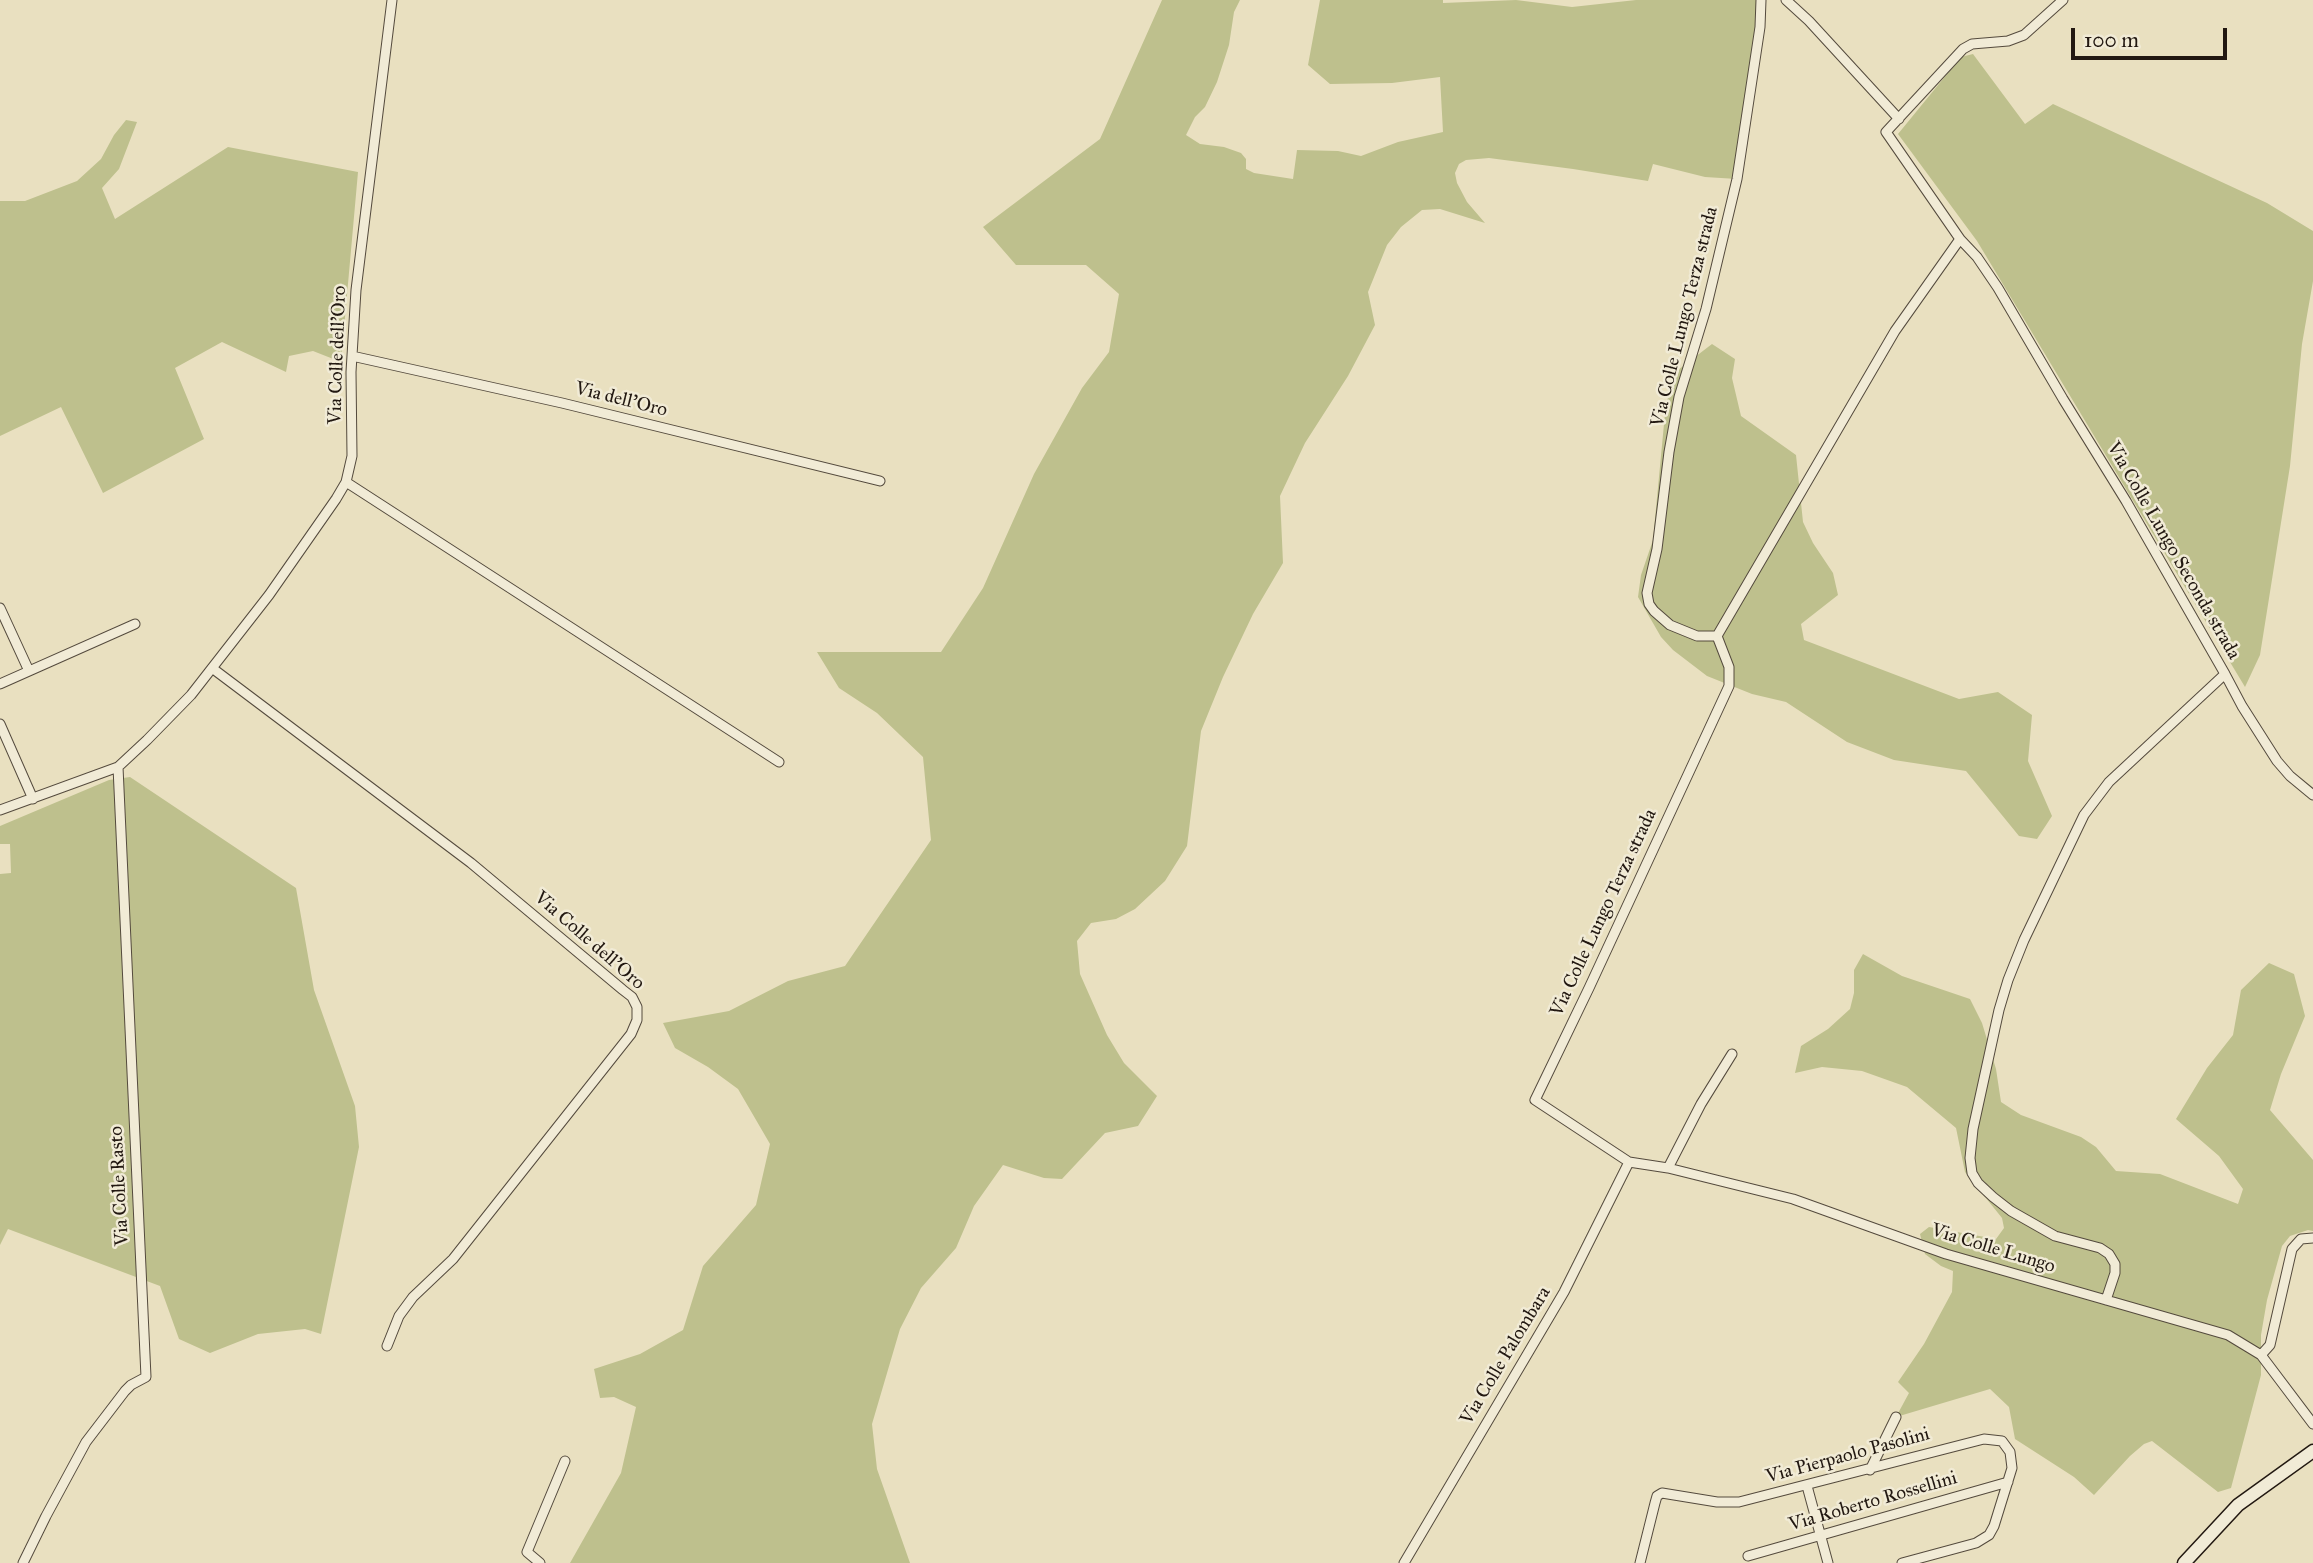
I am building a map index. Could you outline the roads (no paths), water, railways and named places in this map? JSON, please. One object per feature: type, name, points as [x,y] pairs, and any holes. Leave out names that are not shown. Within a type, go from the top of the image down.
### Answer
[{"type":"main road","points":[[2184,1563],[2238,1505],[2313,1451]]},
{"type":"street","name":"Via Colle dell'Oro","points":[[3,810],[118,767],[191,695],[269,595],[346,482],[352,456],[352,356],[356,290],[392,0]]},
{"type":"street","name":"Via Colle Lungo Terza strada","points":[[1629,1161],[1535,1100],[1728,686],[1728,667],[1717,636],[1698,636],[1670,625],[1654,611],[1649,604],[1647,593],[1657,550],[1679,397],[1706,309],[1737,179],[1760,27],[1761,0]]},
{"type":"street","points":[[1786,0],[1809,21],[1899,119]]},
{"type":"street","points":[[1717,636],[1895,331],[1960,239],[1886,132],[1963,50],[1972,44],[2008,41],[2024,35],[2063,0]]},
{"type":"street","name":"Via Colle Lungo Seconda strada","points":[[1960,239],[1977,257],[1997,288],[2126,500],[2225,674],[2109,782],[2084,815],[2024,940],[2008,980],[1973,1129],[1971,1167],[1979,1183],[2011,1211],[2055,1236],[2101,1248],[2111,1257],[2115,1273],[2106,1300]]},
{"type":"street","name":"Via dell'Oro","points":[[352,356],[562,403],[880,481]]},
{"type":"street","points":[[346,482],[779,762]]},
{"type":"street","points":[[0,608],[29,671]]},
{"type":"street","points":[[0,684],[135,624]]},
{"type":"street","name":"Via Colle dell'Oro","points":[[212,668],[471,863],[632,997],[637,1007],[637,1020],[631,1034],[453,1259],[412,1297],[399,1316],[387,1346]]},
{"type":"street","points":[[2225,674],[2271,753],[2290,776],[2313,794]]},
{"type":"street","points":[[0,724],[33,799]]},
{"type":"street","name":"Via Colle Rasto","points":[[23,1563],[86,1442],[125,1391],[146,1377],[118,767]]},
{"type":"street","points":[[1668,1168],[1732,1054]]},
{"type":"street","name":"Via Colle Lungo","points":[[1629,1161],[1793,1199],[1946,1254],[2228,1335],[2261,1355],[2313,1424]]},
{"type":"street","name":"Via Colle Palombara","points":[[1404,1563],[1564,1292],[1629,1161]]},
{"type":"street","points":[[2261,1355],[2270,1345],[2292,1249],[2301,1239],[2313,1238]]},
{"type":"street","points":[[1870,1470],[1896,1417]]},
{"type":"street","name":"Via Pierpaolo Pasolini","points":[[1640,1563],[1654,1503],[1659,1495],[1668,1493],[1728,1503],[1752,1499],[1995,1438],[2005,1443],[2011,1455],[2012,1468],[2008,1482]]},
{"type":"street","points":[[540,1563],[527,1552],[565,1461]]},
{"type":"street","points":[[1902,1563],[1971,1545],[1986,1538],[1994,1526],[2008,1482]]},
{"type":"street","name":"Via Roberto Rossellini","points":[[1748,1556],[2008,1482]]},
{"type":"street","points":[[1807,1486],[1828,1563]]}]
